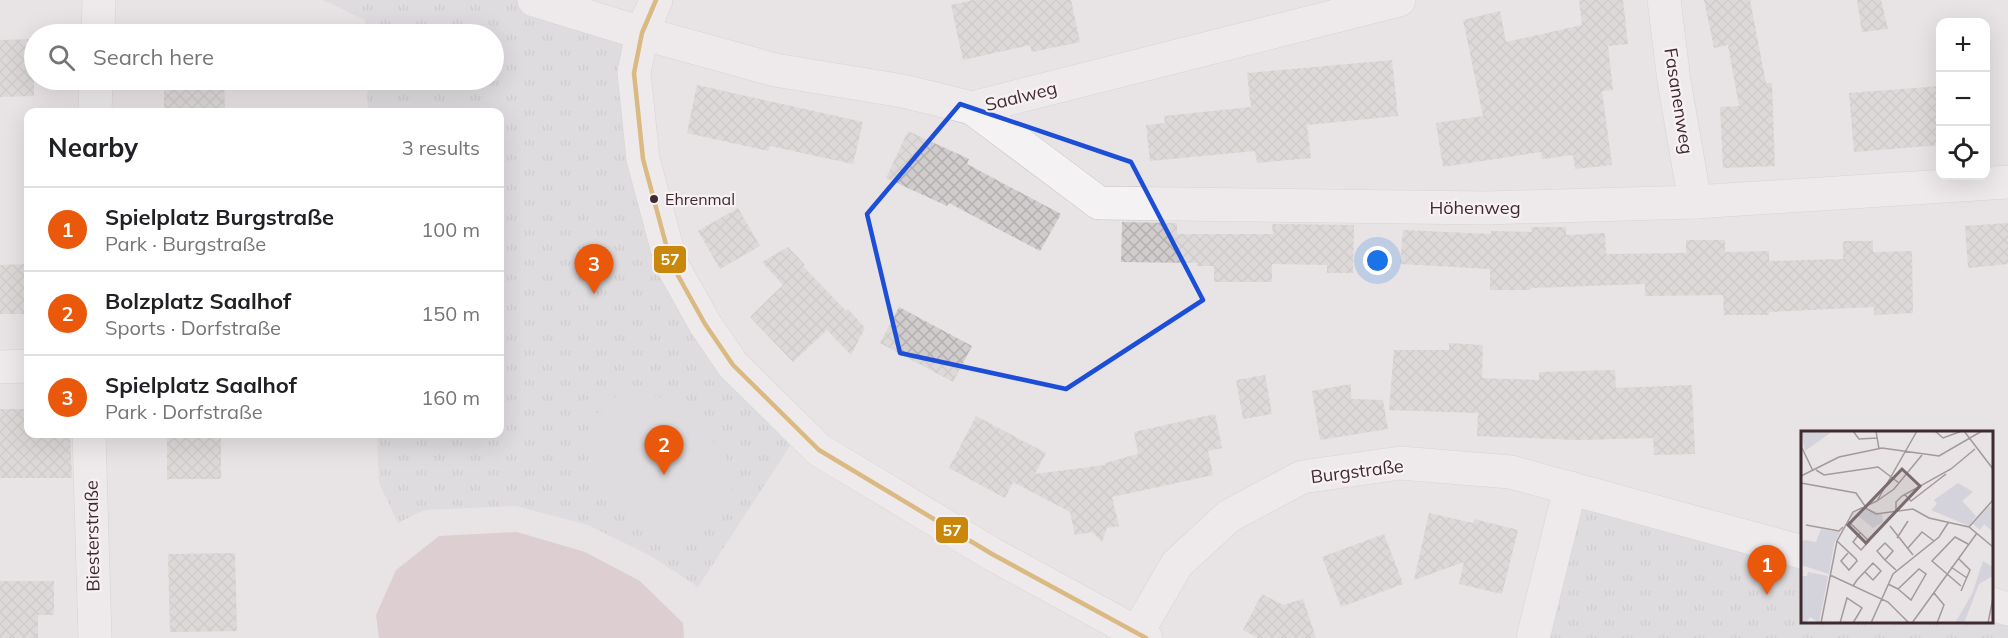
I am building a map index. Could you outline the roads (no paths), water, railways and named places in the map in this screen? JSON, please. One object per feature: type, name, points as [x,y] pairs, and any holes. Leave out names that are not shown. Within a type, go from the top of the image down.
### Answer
[{"type":"street","points":[[98,24],[99,0]]},
{"type":"street","name":"Saalweg","points":[[534,0],[775,70],[903,92],[972,108],[1399,0]]},
{"type":"street","points":[[656,0],[642,33],[634,73],[643,159],[671,263],[705,324],[733,365],[819,450],[992,554],[1142,636]]},
{"type":"street","name":"Fasanenweg","points":[[1664,0],[1674,81],[1695,202]]},
{"type":"street","points":[[95,108],[96,90]]},
{"type":"street","name":"Höhenweg","points":[[972,108],[1099,203],[1485,208],[1695,202],[2008,182]]},
{"type":"street","points":[[0,367],[24,366]]},
{"type":"street","name":"Biesterstraße","points":[[89,438],[94,638]]},
{"type":"street","name":"Burgstraße","points":[[1142,636],[1177,564],[1229,516],[1302,477],[1400,463],[1511,472],[1801,551]]},
{"type":"street","points":[[1533,638],[1570,488]]},
{"type":"street","points":[[1993,604],[2008,609]]},
{"type":"place","name":"Ehrenmal","points":[[654,199]]},
{"type":"place","name":"Spielplatz Saalhof","points":[[594,294]]},
{"type":"place","name":"Bolzplatz Saalhof","points":[[664,475]]},
{"type":"place","name":"Spielplatz Burgstraße","points":[[1767,595]]}]
